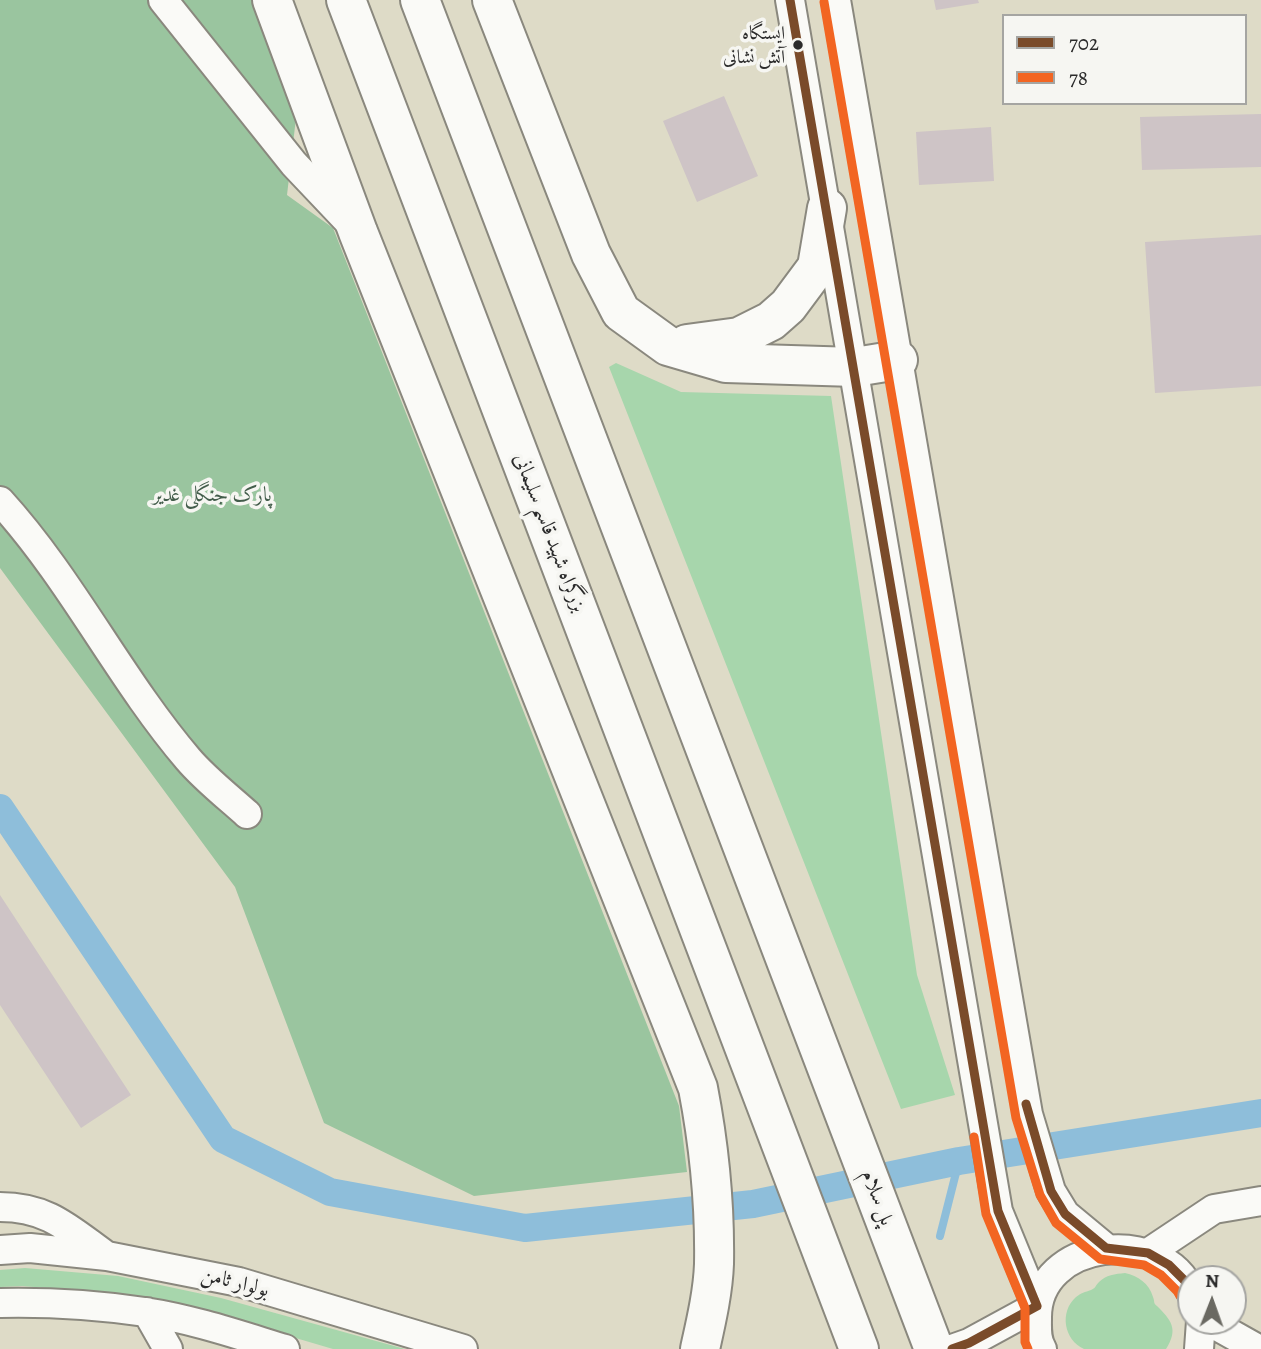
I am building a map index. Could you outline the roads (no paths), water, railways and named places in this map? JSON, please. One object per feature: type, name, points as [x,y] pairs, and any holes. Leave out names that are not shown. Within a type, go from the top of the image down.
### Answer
[{"type":"highway","points":[[272,0],[358,232],[698,1088],[707,1130],[714,1265],[700,1349]]},
{"type":"highway","name":"بزرگراه شهید قاسم سلیمانی","points":[[346,0],[859,1349]]},
{"type":"highway","name":"پل سلام","points":[[420,0],[934,1349]]},
{"type":"highway","points":[[492,0],[591,254],[621,312],[668,346],[726,363],[855,367],[898,360]]},
{"type":"highway","points":[[668,346],[739,337],[771,321],[788,306],[817,267],[827,208]]},
{"type":"street","points":[[163,0],[295,164],[358,232]]},
{"type":"street","points":[[790,0],[998,1211],[1037,1306],[1037,1341],[1042,1349]]},
{"type":"street","points":[[836,0],[1028,1114],[1051,1191],[1065,1214],[1107,1248]]},
{"type":"street","points":[[0,501],[20,522],[83,609],[153,715],[190,761],[247,814]]},
{"type":"street","points":[[1148,1253],[1214,1209],[1261,1201]]},
{"type":"street","points":[[0,1207],[20,1207],[47,1214],[107,1256]]},
{"type":"street","name":"بولوار ثامن","points":[[0,1250],[30,1248],[107,1256],[239,1282],[463,1349]]},
{"type":"street","points":[[952,1349],[970,1343],[1037,1306],[1051,1276],[1076,1256],[1107,1248],[1148,1253],[1170,1265],[1177,1272]]},
{"type":"street","points":[[0,1303],[146,1312],[226,1331],[285,1349]]},
{"type":"street","points":[[146,1312],[167,1349]]},
{"type":"street","points":[[1233,1335],[1258,1349]]},
{"type":"waterway","points":[[0,808],[223,1139],[330,1192],[525,1228],[753,1204],[959,1161],[1261,1113]]},
{"type":"waterway","points":[[940,1236],[959,1161]]},
{"type":"place","name":"ایستگاه آتش نشانی","points":[[798,45]]},
{"type":"park label","name":"پارک جنگلی غدیر","points":[[212,496]]}]
